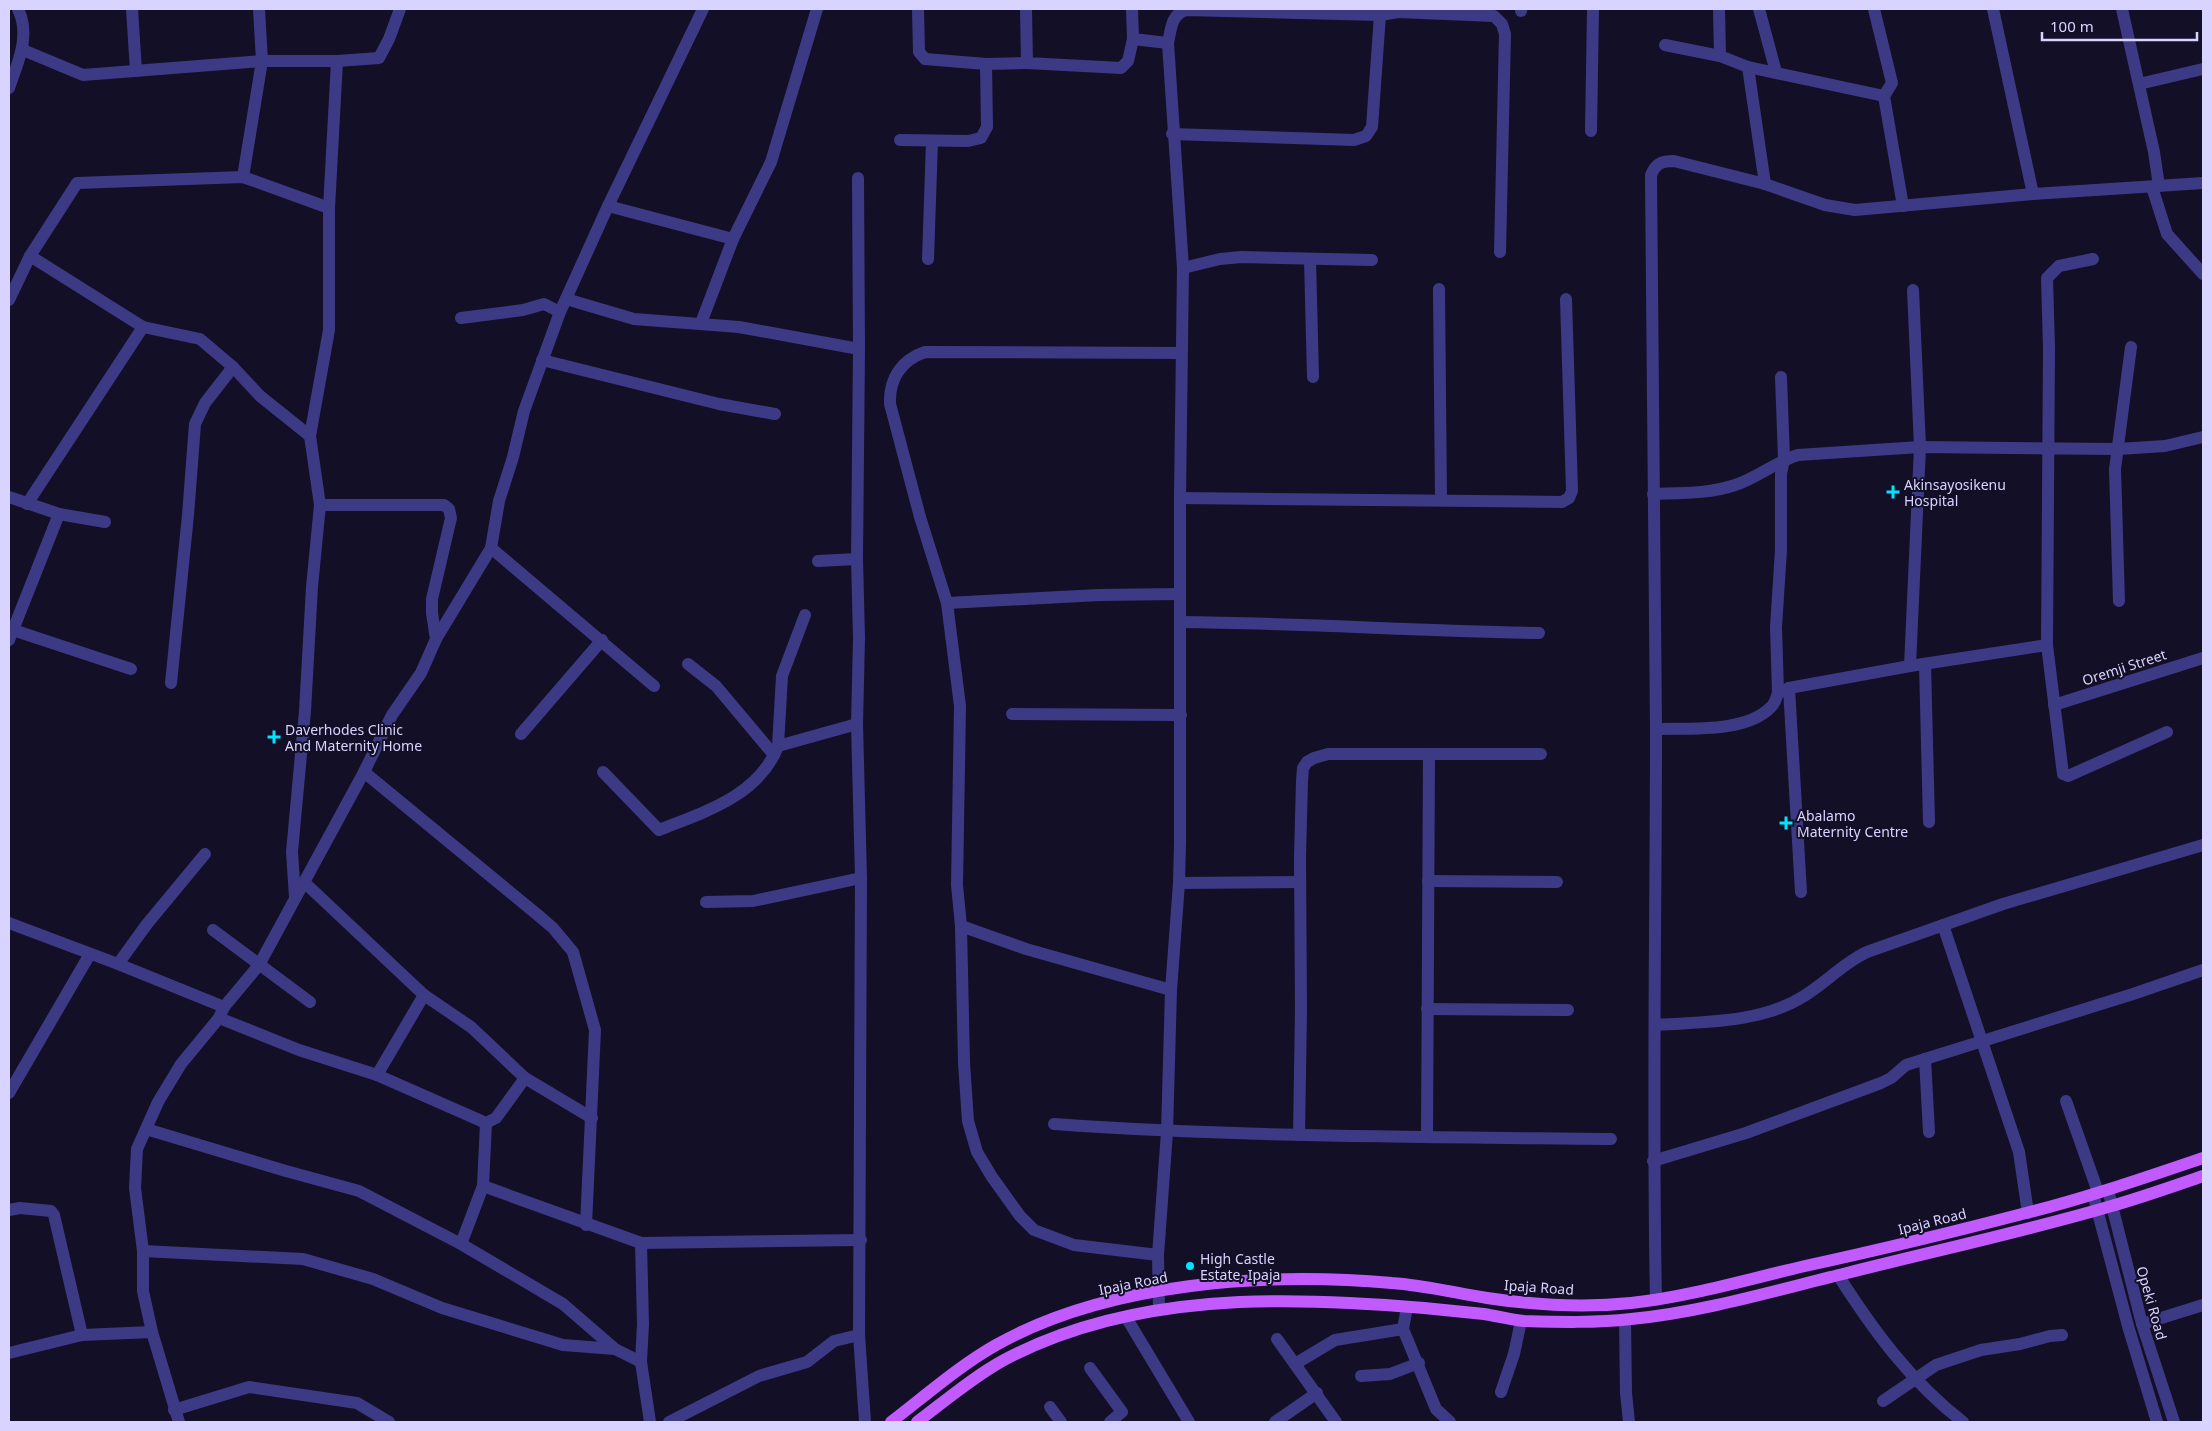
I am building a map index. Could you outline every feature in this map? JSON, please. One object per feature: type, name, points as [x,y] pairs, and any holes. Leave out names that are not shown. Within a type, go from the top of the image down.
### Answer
[{"type":"main road","name":"Ipaja Road","points":[[891,1422],[909,1416],[973,1360],[1025,1331],[1090,1307],[1122,1298],[1249,1281],[1324,1280],[1394,1283],[1490,1298],[1551,1305],[1617,1304],[1656,1300],[1835,1260],[2028,1213],[2203,1158]]},
{"type":"main road","points":[[917,1422],[979,1375],[1003,1361],[1059,1335],[1094,1324],[1159,1309],[1250,1302],[1340,1301],[1487,1314],[1521,1321],[1625,1320],[1668,1314],[1838,1275],[2097,1210],[2203,1176]]},
{"type":"street","points":[[9,88],[23,50],[24,19],[18,9]]},
{"type":"street","points":[[132,9],[136,71]]},
{"type":"street","points":[[243,177],[262,61],[259,9]]},
{"type":"street","points":[[23,50],[83,75],[262,61],[336,61],[379,58],[389,39],[400,9]]},
{"type":"street","points":[[178,1422],[152,1332],[144,1291],[143,1251],[135,1188],[137,1149],[158,1102],[181,1064],[259,965],[364,772],[392,715],[421,673],[436,639],[491,548],[499,501],[513,457],[524,412],[560,312],[608,206],[702,9]]},
{"type":"street","points":[[701,323],[734,238],[771,162],[817,9]]},
{"type":"street","points":[[918,9],[919,52],[925,59],[986,64],[1027,63],[1121,68],[1128,61],[1133,39],[1132,9]]},
{"type":"street","points":[[1026,9],[1027,63]]},
{"type":"street","points":[[1591,130],[1593,9]]},
{"type":"street","points":[[1719,9],[1720,56]]},
{"type":"street","points":[[1759,9],[1776,72]]},
{"type":"street","points":[[1874,9],[1892,83],[1891,88],[1884,96]]},
{"type":"street","points":[[1993,9],[2033,194]]},
{"type":"street","points":[[2122,9],[2154,152],[2155,187],[2167,234],[2203,274]]},
{"type":"street","points":[[1159,1309],[1158,1255],[1166,1132],[1171,990],[1179,883],[1180,352],[1183,268],[1172,134],[1168,43],[1174,18],[1181,11],[1187,10],[1380,15],[1398,12],[1494,16],[1502,24],[1505,34],[1500,252]]},
{"type":"street","points":[[1172,134],[1354,140],[1366,136],[1372,127],[1380,15]]},
{"type":"street","points":[[1133,39],[1168,43]]},
{"type":"street","points":[[1665,45],[1720,56],[1748,66],[1884,96]]},
{"type":"street","points":[[296,899],[292,852],[305,711],[312,587],[320,505],[310,436],[330,330],[329,208],[336,61]]},
{"type":"street","points":[[900,140],[968,142],[977,140],[984,135],[987,127],[986,64]]},
{"type":"street","points":[[1748,66],[1765,184]]},
{"type":"street","points":[[2140,84],[2203,69]]},
{"type":"street","points":[[1884,96],[1903,206]]},
{"type":"street","points":[[928,258],[932,141]]},
{"type":"street","points":[[1656,1300],[1654,909],[1656,729],[1651,373],[1651,175],[1654,166],[1662,161],[1674,160],[1765,184],[1825,205],[1855,210],[2033,194],[2203,183]]},
{"type":"street","points":[[9,300],[30,256],[78,183],[243,177],[329,208]]},
{"type":"street","points":[[858,178],[857,559],[859,638],[857,724],[861,878],[861,1240],[859,1335],[865,1422]]},
{"type":"street","points":[[608,206],[734,238]]},
{"type":"street","points":[[30,256],[143,326],[200,339],[233,367],[260,396],[310,436]]},
{"type":"street","points":[[1183,268],[1220,259],[1241,257],[1372,260]]},
{"type":"street","points":[[1310,258],[1313,377]]},
{"type":"street","points":[[2093,259],[2059,266],[2047,278],[2047,645],[2063,774],[2068,776],[2167,732]]},
{"type":"street","points":[[1439,289],[1441,500]]},
{"type":"street","points":[[1910,666],[1920,447],[1913,290]]},
{"type":"street","points":[[566,299],[634,319],[701,323],[801,337],[859,349]]},
{"type":"street","points":[[1180,498],[1562,502],[1569,498],[1572,491],[1566,299]]},
{"type":"street","points":[[461,318],[524,310],[544,304],[560,312]]},
{"type":"street","points":[[28,504],[143,326]]},
{"type":"street","points":[[2119,601],[2115,469],[2131,347]]},
{"type":"street","points":[[1158,1255],[1074,1245],[1034,1230],[1020,1216],[977,1152],[968,1120],[964,1063],[961,926],[957,885],[960,706],[947,603],[920,517],[890,404],[890,390],[896,373],[904,363],[914,356],[925,352],[1180,352]]},
{"type":"street","points":[[542,360],[719,404],[775,414]]},
{"type":"street","points":[[171,683],[195,424],[205,403],[233,367]]},
{"type":"street","points":[[1782,377],[1784,459],[1781,474],[1781,550],[1776,627],[1801,892]]},
{"type":"street","points":[[1653,494],[1718,491],[1737,485],[1784,459],[1798,455],[1920,447],[2118,450],[2172,445],[2203,436]]},
{"type":"street","points":[[9,496],[59,514],[105,522]]},
{"type":"street","points":[[320,505],[444,505],[449,509],[451,518],[432,599],[436,639]]},
{"type":"street","points":[[59,514],[11,635],[131,669]]},
{"type":"street","points":[[491,548],[602,640],[654,686]]},
{"type":"street","points":[[818,561],[857,559]]},
{"type":"street","points":[[947,603],[1099,595],[1179,594]]},
{"type":"street","points":[[603,772],[659,830],[714,808],[738,796],[754,782],[776,751],[782,676],[805,615]]},
{"type":"street","points":[[1180,622],[1282,623],[1402,629],[1539,632]]},
{"type":"street","points":[[521,734],[602,640]]},
{"type":"street","points":[[1656,729],[1745,723],[1759,717],[1773,706],[1783,691],[1910,666],[2047,645]]},
{"type":"street","name":"Oremji Street","points":[[2054,705],[2203,658]]},
{"type":"street","points":[[688,664],[716,686],[776,751]]},
{"type":"street","points":[[1925,664],[1929,822]]},
{"type":"street","points":[[1012,714],[1180,715]]},
{"type":"street","points":[[776,751],[857,724]]},
{"type":"street","points":[[1299,1136],[1301,1010],[1300,882],[1303,768],[1307,762],[1314,758],[1328,754],[1541,754]]},
{"type":"street","points":[[1427,1137],[1430,755]]},
{"type":"street","points":[[364,772],[553,928],[573,952],[594,1030],[592,1118],[586,1225]]},
{"type":"street","points":[[1655,1025],[1713,1022],[1765,1012],[1805,996],[1851,959],[2003,904],[2203,845]]},
{"type":"street","points":[[118,964],[147,924],[205,854]]},
{"type":"street","points":[[706,902],[753,902],[861,878]]},
{"type":"street","points":[[1428,881],[1556,882]]},
{"type":"street","points":[[304,882],[424,994],[471,1027],[525,1078],[592,1118]]},
{"type":"street","points":[[1179,883],[1300,882]]},
{"type":"street","points":[[9,924],[118,964],[299,1050],[376,1075],[486,1123]]},
{"type":"street","points":[[1942,925],[1980,1042],[2019,1152],[2028,1213]]},
{"type":"street","points":[[961,926],[1026,949],[1171,990]]},
{"type":"street","points":[[213,930],[310,1002]]},
{"type":"street","points":[[9,1093],[90,954]]},
{"type":"street","points":[[1654,1161],[1746,1133],[1881,1083],[1891,1078],[1906,1065],[1925,1058],[2133,994],[2203,970]]},
{"type":"street","points":[[376,1075],[424,994]]},
{"type":"street","points":[[1427,1009],[1568,1010]]},
{"type":"street","points":[[1925,1058],[1929,1132]]},
{"type":"street","points":[[486,1123],[496,1118],[525,1078]]},
{"type":"street","points":[[2066,1101],[2099,1192]]},
{"type":"street","points":[[461,1244],[483,1186],[486,1123]]},
{"type":"street","points":[[1054,1124],[1166,1132],[1299,1136],[1611,1139]]},
{"type":"street","points":[[146,1129],[359,1191],[461,1244],[563,1304],[615,1349],[641,1362]]},
{"type":"street","points":[[483,1186],[586,1225],[641,1243],[861,1240]]},
{"type":"street","name":"Opeki Road","points":[[2099,1192],[2111,1206],[2142,1324],[2174,1422]]},
{"type":"street","name":"Opeki Road","points":[[2099,1192],[2097,1210],[2128,1326],[2158,1422]]},
{"type":"street","points":[[9,1210],[36,1210],[51,1212],[54,1215],[82,1336]]},
{"type":"street","points":[[641,1243],[644,1324],[641,1362],[650,1422]]},
{"type":"street","points":[[143,1251],[303,1259],[373,1279],[442,1308],[563,1345],[615,1349]]},
{"type":"street","points":[[1838,1275],[1873,1328],[1915,1378],[1963,1422]]},
{"type":"street","points":[[2142,1324],[2203,1305]]},
{"type":"street","points":[[1407,1307],[1403,1329],[1419,1363],[1436,1409],[1450,1422]]},
{"type":"street","points":[[1126,1317],[1189,1422]]},
{"type":"street","points":[[1625,1320],[1626,1393],[1629,1422]]},
{"type":"street","points":[[1500,1392],[1514,1354],[1521,1321]]},
{"type":"street","points":[[1296,1364],[1335,1340],[1403,1329]]},
{"type":"street","points":[[9,1353],[82,1336],[152,1332]]},
{"type":"street","points":[[668,1422],[759,1376],[807,1362],[834,1341],[859,1335]]},
{"type":"street","points":[[1883,1401],[1936,1365],[1981,1350],[2062,1335]]},
{"type":"street","points":[[1277,1339],[1336,1422]]},
{"type":"street","points":[[1361,1376],[1390,1374],[1419,1363]]},
{"type":"street","points":[[1090,1368],[1122,1412],[1110,1422]]},
{"type":"street","points":[[174,1410],[249,1387],[357,1402],[389,1422]]},
{"type":"street","points":[[1275,1422],[1317,1393]]},
{"type":"street","points":[[1050,1407],[1061,1422]]},
{"type":"place","name":"Akinsayosikenu Hospital","points":[[1893,492]]},
{"type":"place","name":"Daverhodes Clinic And Maternity Home","points":[[274,737]]},
{"type":"place","name":"Abalamo Maternity Centre","points":[[1786,823]]},
{"type":"place","name":"High Castle Estate, Ipaja","points":[[1190,1266]]}]
